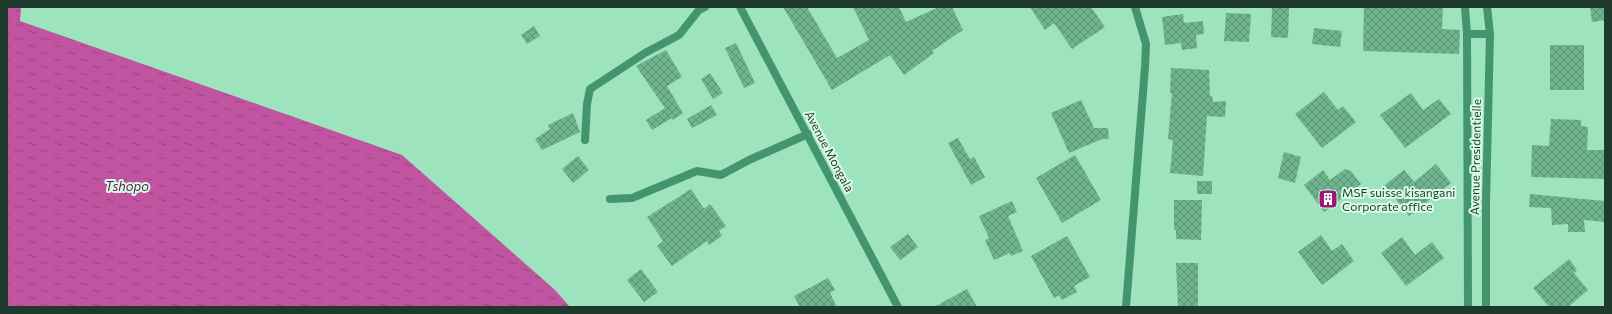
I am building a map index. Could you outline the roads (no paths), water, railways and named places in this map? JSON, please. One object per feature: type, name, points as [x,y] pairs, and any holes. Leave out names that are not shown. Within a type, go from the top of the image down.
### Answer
[{"type":"street","points":[[585,140],[587,104],[590,89],[645,53],[680,35],[699,10],[705,7]]},
{"type":"street","name":"Avenue Mongala","points":[[740,7],[898,307]]},
{"type":"street","points":[[1126,307],[1146,44],[1135,7]]},
{"type":"street","name":"Avenue Presidentielle","points":[[1465,7],[1467,34],[1468,307]]},
{"type":"street","name":"Avenue Presidentielle","points":[[1486,307],[1486,203],[1490,34],[1487,7]]},
{"type":"street","points":[[1467,34],[1490,34]]},
{"type":"street","points":[[610,199],[632,198],[697,171],[722,175],[749,160],[808,134]]},
{"type":"water","name":"Tshopo","points":[[7,7],[21,7],[20,21],[402,155],[555,290],[570,307],[7,307]]},
{"type":"place","name":"MSF suisse kisangani Corporate office","points":[[1328,199]]}]
